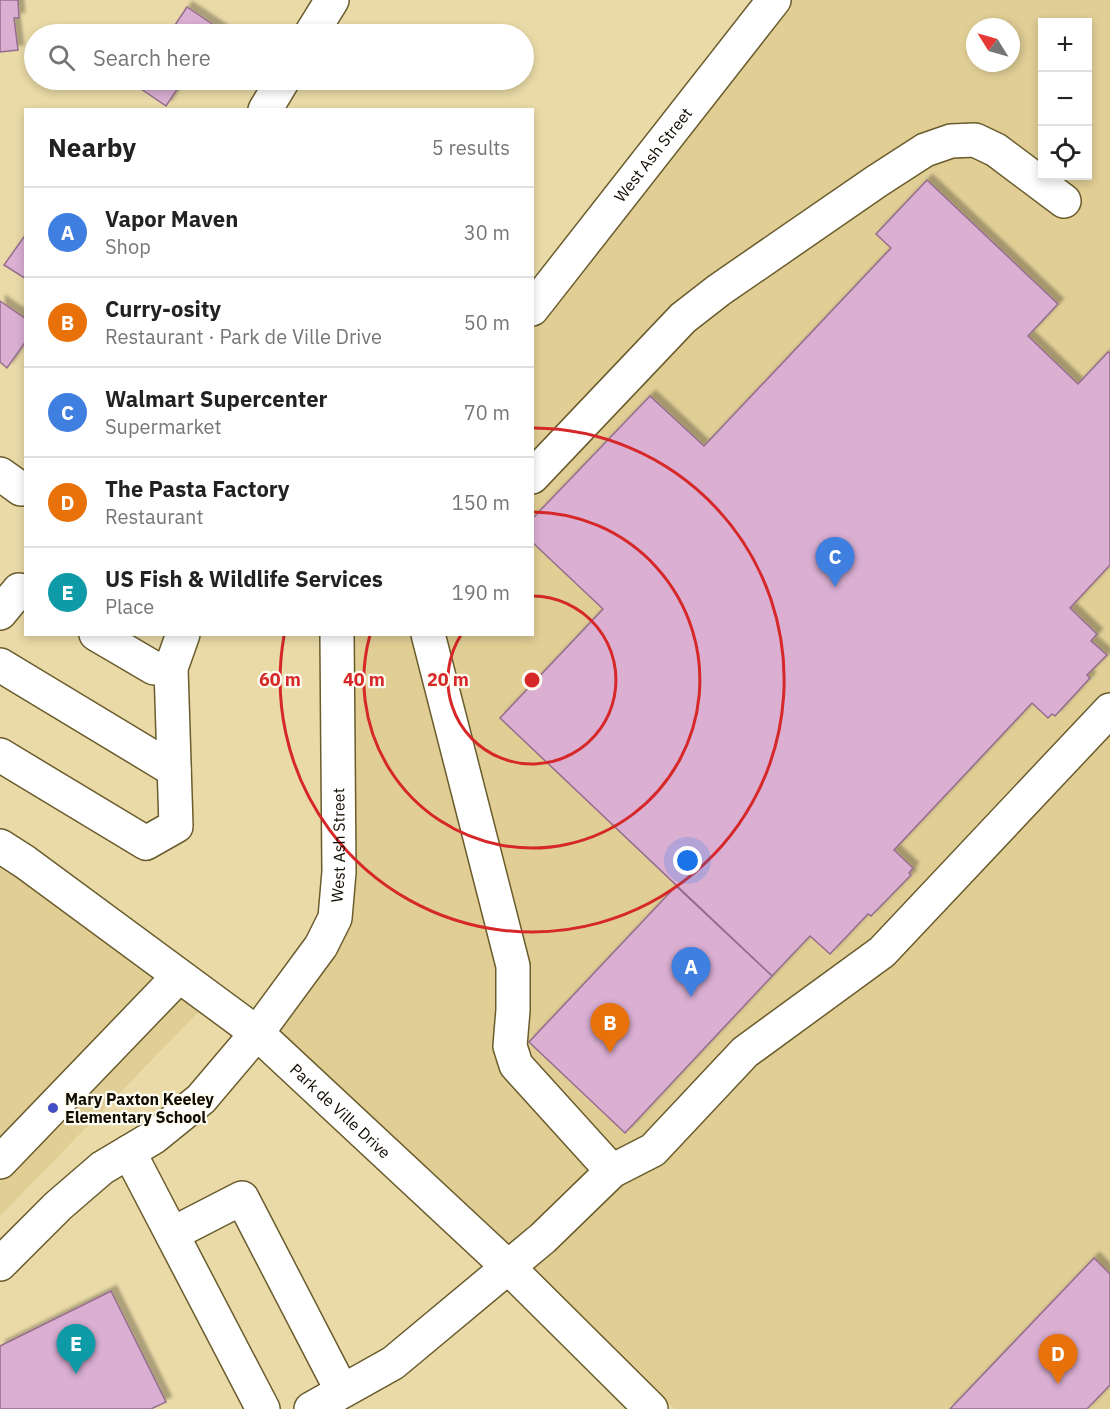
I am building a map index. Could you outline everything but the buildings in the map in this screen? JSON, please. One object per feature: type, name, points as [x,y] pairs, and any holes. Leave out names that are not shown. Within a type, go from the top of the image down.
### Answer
[{"type":"street","points":[[317,24],[332,0]]},
{"type":"street","name":"West Ash Street","points":[[534,306],[774,0]]},
{"type":"street","points":[[266,108],[278,90]]},
{"type":"street","points":[[534,475],[683,318],[737,277],[926,150],[951,141],[975,140],[996,150],[1064,201]]},
{"type":"street","points":[[0,614],[19,590],[24,593]]},
{"type":"street","points":[[99,636],[154,668],[171,668]]},
{"type":"street","points":[[0,755],[146,843],[176,826],[171,668],[182,636]]},
{"type":"street","name":"West Ash Street","points":[[0,1264],[58,1206],[102,1168],[154,1137],[201,1099],[256,1033],[321,946],[334,918],[339,872],[337,636]]},
{"type":"street","points":[[429,636],[513,966],[510,1046],[516,1065],[612,1172]]},
{"type":"street","points":[[0,666],[174,770]]},
{"type":"street","points":[[311,1409],[393,1362],[543,1238],[612,1172],[653,1150],[745,1052],[882,952],[1110,710]]},
{"type":"street","name":"Park de Ville Drive","points":[[0,846],[25,862],[256,1033],[507,1266],[651,1409]]},
{"type":"street","points":[[0,1162],[179,976]]},
{"type":"street","points":[[129,1152],[263,1409]]},
{"type":"street","points":[[172,1234],[242,1198],[342,1392]]},
{"type":"shaded area","points":[[774,0],[1110,0],[1110,1409],[675,1409],[257,1033],[321,946],[337,636],[534,636],[534,308]]},
{"type":"shaded area","name":"Mary Paxton Keeley Elementary School","points":[[0,846],[211,999],[0,1216]]},
{"type":"place","name":"Walmart Supercenter","points":[[835,587]]},
{"type":"place","name":"Vapor Maven","points":[[691,997]]},
{"type":"place","name":"Curry-osity","points":[[610,1053]]},
{"type":"place","name":"Mary Paxton Keeley Elementary School","points":[[53,1108]]},
{"type":"place","name":"US Fish & Wildlife Services","points":[[76,1374]]},
{"type":"place","name":"The Pasta Factory","points":[[1058,1384]]}]
